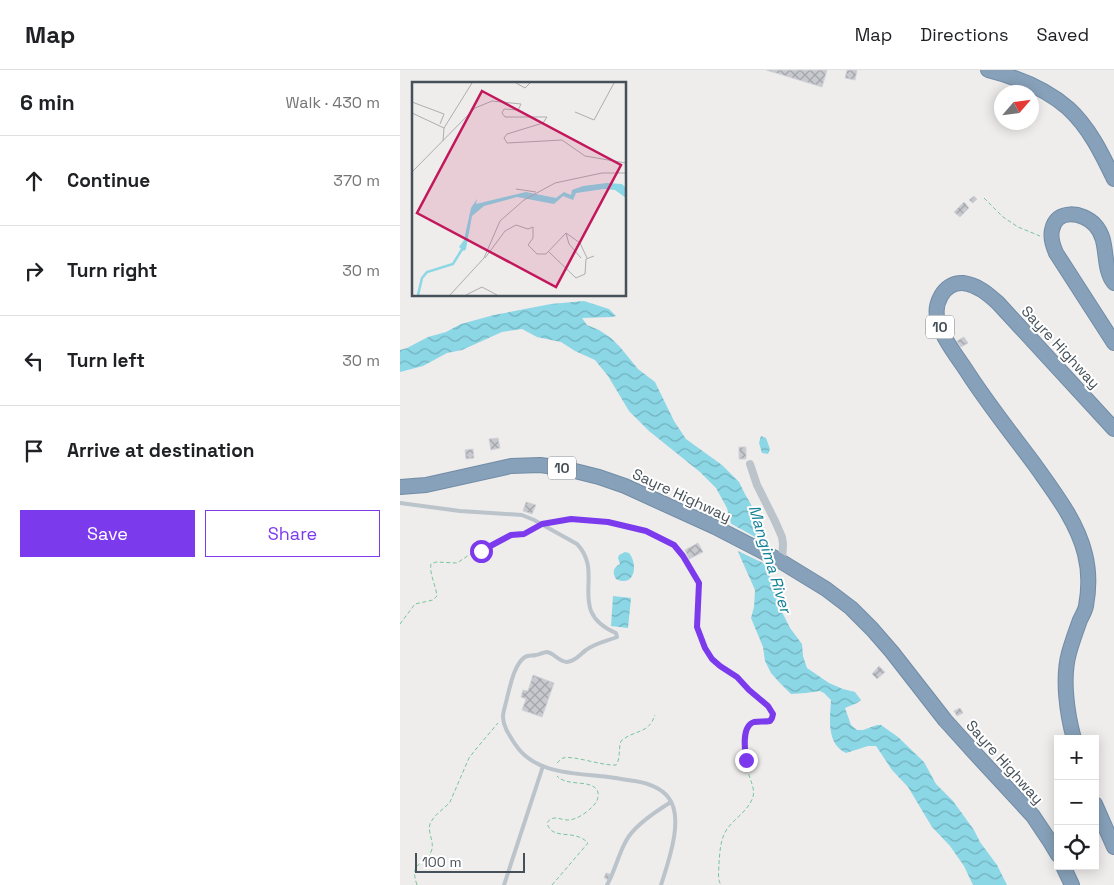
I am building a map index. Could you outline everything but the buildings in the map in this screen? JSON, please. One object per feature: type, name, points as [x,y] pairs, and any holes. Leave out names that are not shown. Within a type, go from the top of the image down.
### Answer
[{"type":"highway","points":[[988,70],[1026,83],[1068,108],[1094,142],[1114,179]]},
{"type":"highway","points":[[1114,283],[1107,268],[1103,237],[1097,227],[1086,217],[1075,214],[1068,214],[1056,221],[1051,236],[1056,253],[1114,343]]},
{"type":"highway","name":"Sayre Highway","points":[[1073,735],[1067,700],[1066,677],[1068,654],[1086,608],[1088,590],[1085,555],[1078,535],[1055,493],[976,385],[946,340],[938,321],[936,310],[938,301],[943,293],[949,287],[958,283],[975,286],[988,294],[1114,429]]},
{"type":"highway","name":"Sayre Highway","points":[[400,487],[426,485],[511,466],[540,464],[563,468],[625,486],[715,527],[779,561],[826,589],[851,608],[872,628],[952,728],[1033,816],[1054,848]]},
{"type":"highway","points":[[1099,813],[1114,847]]},
{"type":"highway","points":[[1065,870],[1072,885]]},
{"type":"street","points":[[750,464],[757,485],[782,537],[783,544],[779,561]]},
{"type":"lane","points":[[400,503],[460,511],[522,515],[542,524],[581,548],[587,561],[589,575],[587,588],[588,602],[593,616],[599,623],[616,633],[617,637],[589,648],[579,657],[568,662],[563,662],[547,652],[524,658],[514,671],[503,717],[509,734],[518,748],[528,758],[543,766],[567,773],[646,783],[662,791],[671,802],[675,815],[675,834],[669,860],[660,885]]},
{"type":"lane","points":[[504,885],[543,766]]},
{"type":"lane","points":[[607,885],[626,839],[660,809],[671,802]]},
{"type":"path","points":[[984,198],[1003,217],[1018,228],[1052,241]]},
{"type":"path","points":[[400,624],[415,604],[433,600],[437,596],[430,567],[431,564],[436,562],[457,563],[500,540],[511,535],[524,534],[542,524],[571,519],[608,522],[646,531],[674,545],[699,583],[697,627],[705,648],[712,659],[737,677],[768,706],[773,714],[770,721],[754,722],[747,728],[744,741],[746,760],[754,793],[746,809],[726,830],[721,842],[719,873],[721,885]]},
{"type":"path","points":[[552,885],[588,843],[578,836],[555,832],[549,828],[547,822],[551,818],[569,820],[579,818],[594,804],[599,795],[598,790],[590,785],[560,779],[555,770],[557,762],[563,758],[571,757],[595,763],[616,765],[619,761],[619,748],[622,739],[648,728],[655,715]]},
{"type":"path","points":[[417,885],[414,871],[428,856],[433,846],[429,824],[450,802],[472,754],[503,717]]},
{"type":"water","points":[[584,301],[609,309],[616,316],[582,318],[587,325],[611,338],[638,369],[655,382],[674,421],[686,439],[722,465],[739,482],[765,529],[764,560],[780,608],[790,628],[802,644],[807,668],[829,683],[855,692],[861,700],[845,708],[851,725],[857,730],[881,725],[898,737],[924,762],[936,784],[953,801],[974,830],[980,842],[997,865],[1007,885],[973,885],[964,866],[950,846],[932,827],[908,787],[892,770],[876,746],[868,746],[846,753],[840,749],[832,737],[831,700],[820,691],[791,694],[771,673],[765,661],[763,647],[751,618],[755,590],[739,554],[727,508],[716,488],[700,472],[649,431],[629,411],[608,376],[595,360],[561,342],[537,337],[522,329],[502,332],[462,350],[447,353],[423,366],[400,372],[400,350],[461,324],[494,315],[551,304]]},
{"type":"water","points":[[761,436],[766,438],[770,449],[768,454],[762,453],[759,443]]},
{"type":"water","points":[[625,552],[629,553],[632,558],[634,569],[631,578],[622,581],[616,579],[614,572],[620,564],[619,555]]},
{"type":"water","points":[[613,596],[631,598],[628,628],[611,626]]},
{"type":"pier","points":[[728,522],[768,544],[767,560],[769,566],[736,550]]},
{"type":"route","points":[[481,551],[511,535],[524,534],[542,524],[571,519],[608,522],[646,531],[674,545],[699,583],[697,627],[705,648],[712,659],[737,677],[768,706],[773,714],[770,721],[754,722],[747,728],[744,741],[746,760]]},
{"type":"water label","name":"Mangima River","points":[[770,559]]}]
